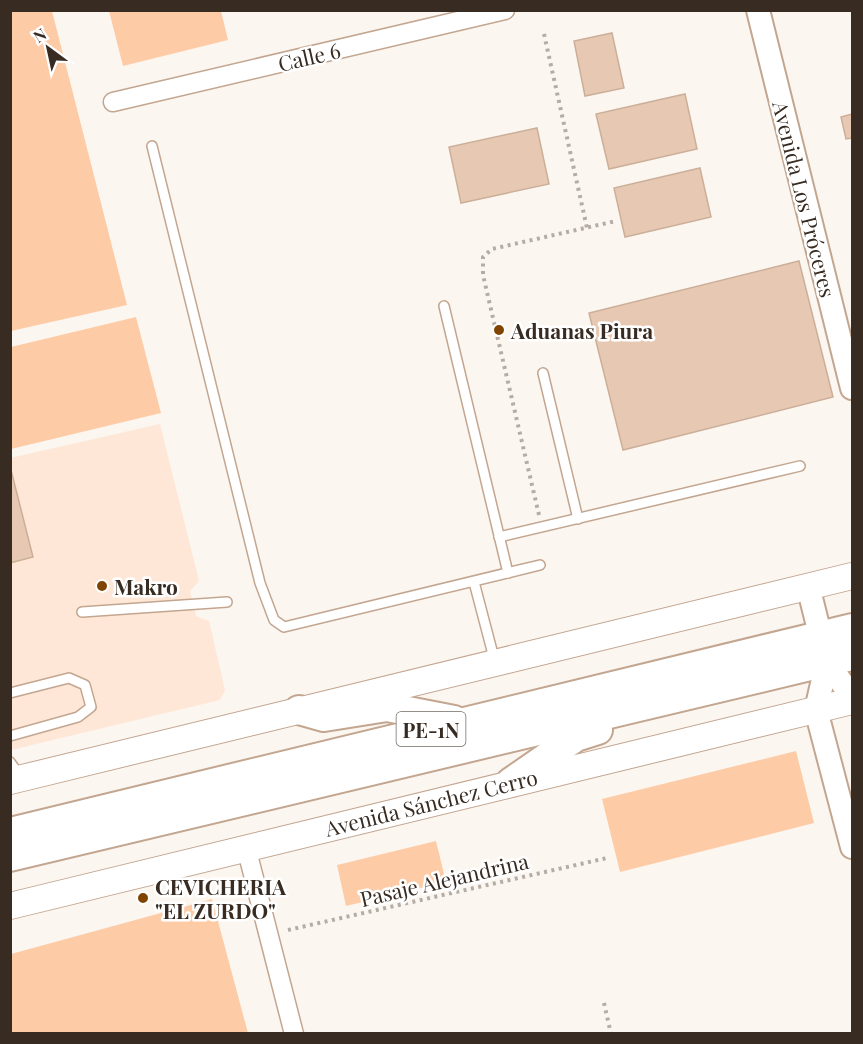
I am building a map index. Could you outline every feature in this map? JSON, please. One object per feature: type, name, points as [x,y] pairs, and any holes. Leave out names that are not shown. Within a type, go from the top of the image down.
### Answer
[{"type":"highway","name":"Avenida Sánchez Cerro","points":[[10,857],[653,704],[833,651],[852,628]]},
{"type":"highway","name":"Avenida Sánchez Cerro","points":[[10,832],[462,722],[833,651]]},
{"type":"highway","points":[[511,782],[576,737],[625,722],[653,704]]},
{"type":"highway","points":[[299,710],[324,717],[387,707],[462,722]]},
{"type":"main road","points":[[14,774],[299,710],[852,576]]},
{"type":"main road","name":"Avenida Sánchez Cerro","points":[[10,906],[511,782],[816,710],[852,699]]},
{"type":"street","name":"Calle 6","points":[[113,102],[506,10]]},
{"type":"street","name":"Avenida Los Próceres","points":[[758,10],[852,388]]},
{"type":"street","points":[[808,586],[852,699]]},
{"type":"street","points":[[833,651],[816,710],[848,815],[852,847]]},
{"type":"street","points":[[246,847],[294,1034]]},
{"type":"lane","points":[[152,146],[260,583],[274,620],[284,627],[540,565]]},
{"type":"lane","points":[[444,306],[508,573]]},
{"type":"lane","points":[[543,373],[578,519]]},
{"type":"lane","points":[[499,537],[800,466]]},
{"type":"lane","points":[[474,582],[495,662]]},
{"type":"lane","points":[[81,612],[227,602]]},
{"type":"lane","points":[[10,693],[69,678],[85,685],[91,707],[78,717],[10,736]]},
{"type":"path","points":[[544,34],[587,228]]},
{"type":"path","points":[[542,527],[483,275],[483,257],[492,249],[616,221]]},
{"type":"path","name":"Pasaje Alejandrina","points":[[288,930],[607,858]]},
{"type":"path","points":[[604,1003],[611,1034]]},
{"type":"shaded area","points":[[10,11],[52,11],[127,305],[11,331]]},
{"type":"shaded area","points":[[109,11],[221,11],[228,40],[123,66]]},
{"type":"shaded area","points":[[136,317],[161,413],[11,449],[11,347]]},
{"type":"shaded area","name":"Makro","points":[[160,424],[199,581],[190,591],[196,616],[209,621],[225,690],[220,700],[11,750],[10,458]]},
{"type":"shaded area","points":[[796,751],[814,823],[620,872],[602,799]]},
{"type":"shaded area","points":[[436,841],[446,882],[346,906],[337,865]]},
{"type":"shaded area","points":[[212,899],[248,1033],[11,1033],[11,954]]},
{"type":"building","points":[[612,33],[624,88],[585,96],[574,41]]},
{"type":"building","points":[[685,94],[697,149],[609,169],[596,114]]},
{"type":"building","points":[[852,114],[852,138],[846,139],[841,117]]},
{"type":"building","points":[[537,128],[549,184],[461,203],[449,147]]},
{"type":"building","points":[[700,168],[711,217],[625,237],[614,188]]},
{"type":"building","points":[[799,261],[833,397],[623,450],[589,313]]},
{"type":"building","points":[[10,466],[33,557],[10,563]]},
{"type":"place","name":"Aduanas Piura","points":[[499,330]]},
{"type":"place","name":"Makro","points":[[102,586]]},
{"type":"place","name":"CEVICHERIA \"EL ZURDO\"","points":[[143,898]]}]
